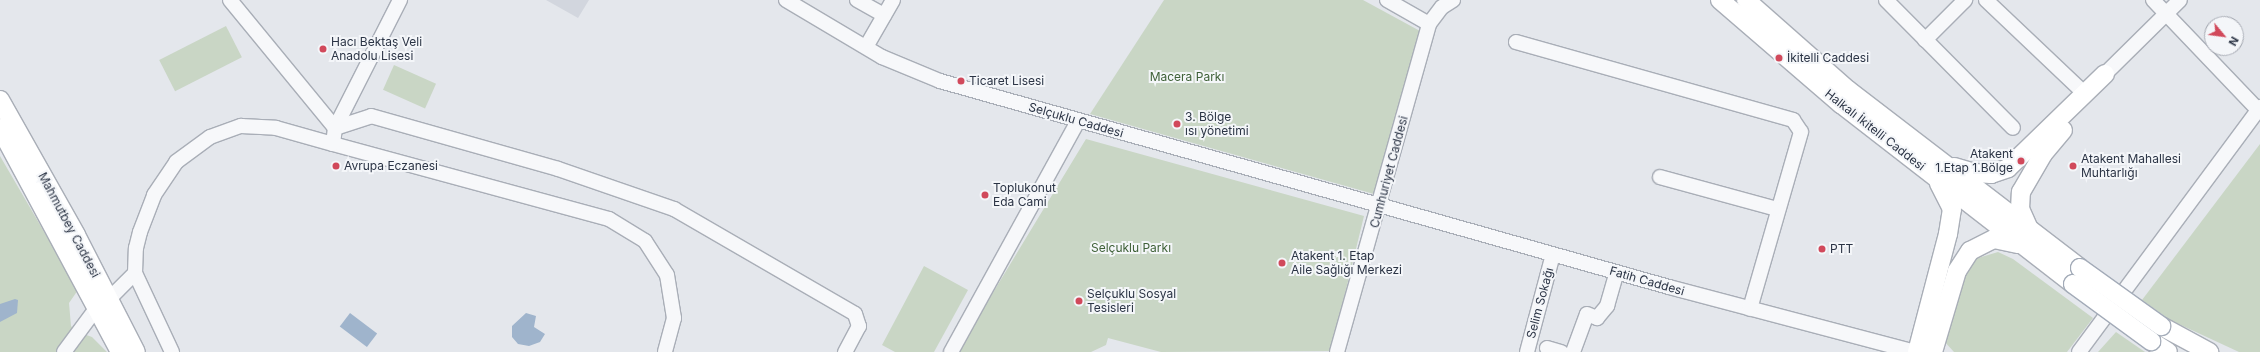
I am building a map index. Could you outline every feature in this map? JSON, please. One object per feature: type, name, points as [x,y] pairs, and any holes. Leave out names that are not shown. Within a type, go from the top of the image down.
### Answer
[{"type":"main road","name":"Halkalı İkitelli Caddesi","points":[[1720,0],[1841,104],[1939,170]]},
{"type":"main road","name":"Halkalı İkitelli Caddesi","points":[[1746,0],[1939,170],[2026,238],[2073,284],[2168,352]]},
{"type":"main road","points":[[1916,352],[1948,234],[1952,210],[1939,170],[1991,174],[2008,168],[2105,74]]},
{"type":"main road","points":[[1933,352],[1957,271],[1970,251],[1994,239],[2026,238],[2020,209],[2021,192],[2028,177],[2043,154],[2078,114],[2105,74]]},
{"type":"main road","name":"Mahmutbey Caddesi","points":[[0,100],[103,302],[120,352]]},
{"type":"main road","name":"Mahmutbey Caddesi","points":[[0,128],[103,302],[136,352]]},
{"type":"main road","name":"Halkalı İkitelli Caddesi","points":[[2026,238],[2080,268],[2161,326],[2209,352]]},
{"type":"street","points":[[230,0],[335,128]]},
{"type":"street","points":[[333,144],[335,128],[400,0]]},
{"type":"street","name":"Selçuklu Caddesi","points":[[786,0],[866,47],[940,81],[1380,206]]},
{"type":"street","points":[[857,0],[884,15]]},
{"type":"street","points":[[866,47],[893,0]]},
{"type":"street","points":[[1387,0],[1429,24]]},
{"type":"street","name":"Cumhuriyet Caddesi","points":[[1337,352],[1380,206],[1429,24],[1442,7],[1453,0]]},
{"type":"street","points":[[1886,0],[2013,128]]},
{"type":"street","points":[[1925,40],[1965,0]]},
{"type":"street","points":[[1986,0],[2084,93]]},
{"type":"street","points":[[2079,352],[2259,109],[2153,0]]},
{"type":"street","points":[[2105,74],[2180,0]]},
{"type":"street","points":[[1516,42],[1793,120],[1801,132],[1777,209],[1750,308]]},
{"type":"street","points":[[335,128],[371,116],[558,169],[674,209],[855,314],[859,326],[845,352]]},
{"type":"street","points":[[951,352],[1078,121]]},
{"type":"street","points":[[172,352],[135,274],[136,248],[154,195],[176,162],[210,137],[241,126],[276,128],[609,219],[645,241],[667,275],[674,318],[665,352]]},
{"type":"street","points":[[1660,177],[1777,209]]},
{"type":"street","name":"Fatih Caddesi","points":[[1380,206],[1617,272],[1916,352]]},
{"type":"street","name":"Selim Sokağı","points":[[1527,352],[1553,254]]},
{"type":"street","points":[[1573,352],[1587,314],[1597,318],[1607,306],[1617,272]]},
{"type":"street","points":[[64,352],[103,302],[135,274]]},
{"type":"street","points":[[1547,348],[1561,352]]},
{"type":"shaded area","points":[[546,0],[589,0],[578,18]]},
{"type":"green space","name":"Macera Parkı","points":[[1164,0],[1363,0],[1420,31],[1374,194],[1090,114]]},
{"type":"green space","points":[[226,26],[242,57],[175,91],[159,60]]},
{"type":"green space","points":[[394,65],[436,84],[425,108],[383,90]]},
{"type":"green space","name":"Selçuklu Parkı","points":[[1086,139],[1364,216],[1331,351],[1161,352],[1108,338],[1106,345],[1091,352],[957,352]]},
{"type":"green space","points":[[2260,144],[2260,352],[2239,352],[2170,320],[2142,300]]},
{"type":"green space","points":[[0,156],[78,290],[69,303],[71,326],[75,331],[92,337],[107,352],[0,352]]},
{"type":"green space","points":[[1998,252],[2013,259],[2093,318],[2067,352],[1954,352],[1943,340],[1967,267],[1978,258]]},
{"type":"green space","points":[[924,266],[968,290],[934,352],[895,352],[882,345]]},
{"type":"green space","points":[[2116,332],[2145,352],[2098,352]]},
{"type":"water","points":[[15,299],[18,300],[17,313],[0,322],[0,304]]},
{"type":"water","points":[[350,313],[377,333],[367,347],[340,327]]},
{"type":"water","points":[[526,313],[536,316],[534,327],[545,334],[540,342],[529,346],[518,344],[512,337],[512,326]]},
{"type":"place","name":"Hacı Bektaş Veli Anadolu Lisesi","points":[[323,49]]},
{"type":"place","name":"İkitelli Caddesi","points":[[1779,58]]},
{"type":"place","name":"Ticaret Lisesi","points":[[961,81]]},
{"type":"place","name":"3. Bölge ısı yönetimi","points":[[1177,124]]},
{"type":"place","name":"Atakent 1.Etap 1.Bölge","points":[[2021,161]]},
{"type":"place","name":"Avrupa Eczanesi","points":[[336,166]]},
{"type":"place","name":"Atakent Mahallesi Muhtarlığı","points":[[2073,166]]},
{"type":"place","name":"Toplukonut Eda Cami","points":[[985,195]]},
{"type":"place","name":"PTT","points":[[1822,249]]},
{"type":"place","name":"Atakent 1. Etap Aile Sağlığı Merkezi","points":[[1282,263]]},
{"type":"place","name":"Selçuklu Sosyal Tesisleri","points":[[1079,301]]}]
